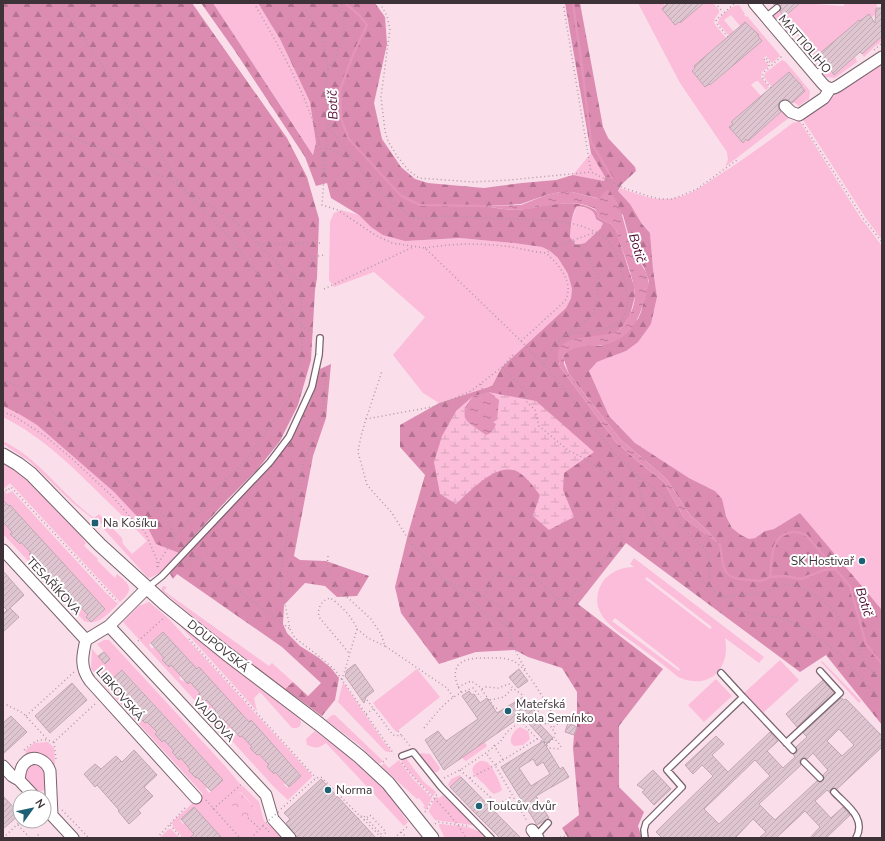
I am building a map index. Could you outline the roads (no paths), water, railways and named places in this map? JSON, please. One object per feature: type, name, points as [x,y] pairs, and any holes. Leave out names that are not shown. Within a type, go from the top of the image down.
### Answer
[{"type":"street","name":"MATTIOLIHO","points":[[754,3],[815,75],[830,89],[842,84],[882,57]]},
{"type":"street","points":[[785,106],[791,112],[799,115],[824,98],[830,89]]},
{"type":"street","name":"DOUPOVSKÁ","points":[[3,455],[18,464],[38,482],[100,545],[150,586],[226,654],[330,732],[360,757],[388,783],[432,838]]},
{"type":"street","name":"TESAŘÍKOVA","points":[[3,550],[86,640]]},
{"type":"street","points":[[86,640],[109,626],[150,586]]},
{"type":"street","name":"VAJDOVA","points":[[109,626],[266,795],[273,819],[290,838]]},
{"type":"street","name":"LIBKOVSKÁ","points":[[86,640],[82,659],[83,669],[86,676],[200,798]]},
{"type":"street","points":[[19,780],[22,768],[29,760],[38,758],[46,764],[50,771],[51,789]]},
{"type":"street","points":[[3,766],[27,789]]},
{"type":"street","points":[[52,810],[73,838]]},
{"type":"lane","points":[[766,17],[777,8]]},
{"type":"lane","points":[[815,75],[827,66]]},
{"type":"lane","points":[[150,586],[162,576],[270,462],[289,437],[312,387],[319,355],[320,338]]},
{"type":"lane","points":[[786,743],[840,693],[820,671]]},
{"type":"lane","points":[[721,673],[793,750]]},
{"type":"lane","points":[[645,838],[644,830],[646,823],[682,787],[667,770],[743,697]]},
{"type":"lane","points":[[402,756],[413,752],[441,787],[491,838]]},
{"type":"lane","points":[[804,762],[820,778]]},
{"type":"lane","points":[[834,792],[857,816],[859,827],[856,838]]},
{"type":"lane","points":[[536,834],[548,823]]},
{"type":"water","points":[[607,190],[609,191],[608,195],[613,195],[620,209],[632,250],[647,275],[649,281],[648,286],[639,316],[627,334],[607,344],[575,348],[564,355],[564,364],[569,374],[621,440],[668,481],[690,515],[709,532],[720,545],[684,518],[663,481],[615,441],[560,367],[558,352],[561,346],[575,339],[604,335],[619,330],[631,313],[635,298],[634,288],[630,271],[616,230],[611,224],[597,217],[598,214],[595,209],[586,205],[566,203],[516,210],[483,206],[521,205],[546,195],[560,192],[572,192],[600,199],[602,194]]},
{"type":"water","points":[[488,392],[499,400],[497,420],[493,422],[496,424],[494,430],[486,435],[468,422],[465,415],[465,410],[473,396]]},
{"type":"waterway","name":"Botič","points":[[345,3],[360,16],[367,25],[353,55],[340,90],[341,119],[349,139],[401,196],[420,205],[485,206]]},
{"type":"waterway","points":[[573,3],[591,142],[612,178]]},
{"type":"waterway","name":"Botič","points":[[719,544],[724,566],[729,575],[740,579],[760,581],[770,577],[773,551],[778,540],[790,532],[797,532],[806,535],[850,586],[866,644],[882,664]]},
{"type":"waterway","name":"Botič","points":[[770,577],[785,576],[801,579],[824,570],[835,569]]},
{"type":"place","name":"Na Košíku","points":[[95,523]]},
{"type":"place","name":"SK Hostivař","points":[[862,561]]},
{"type":"place","name":"Mateřská škola Semínko","points":[[508,711]]},
{"type":"place","name":"Norma","points":[[328,790]]},
{"type":"place","name":"Toulcův dvůr","points":[[479,806]]}]
